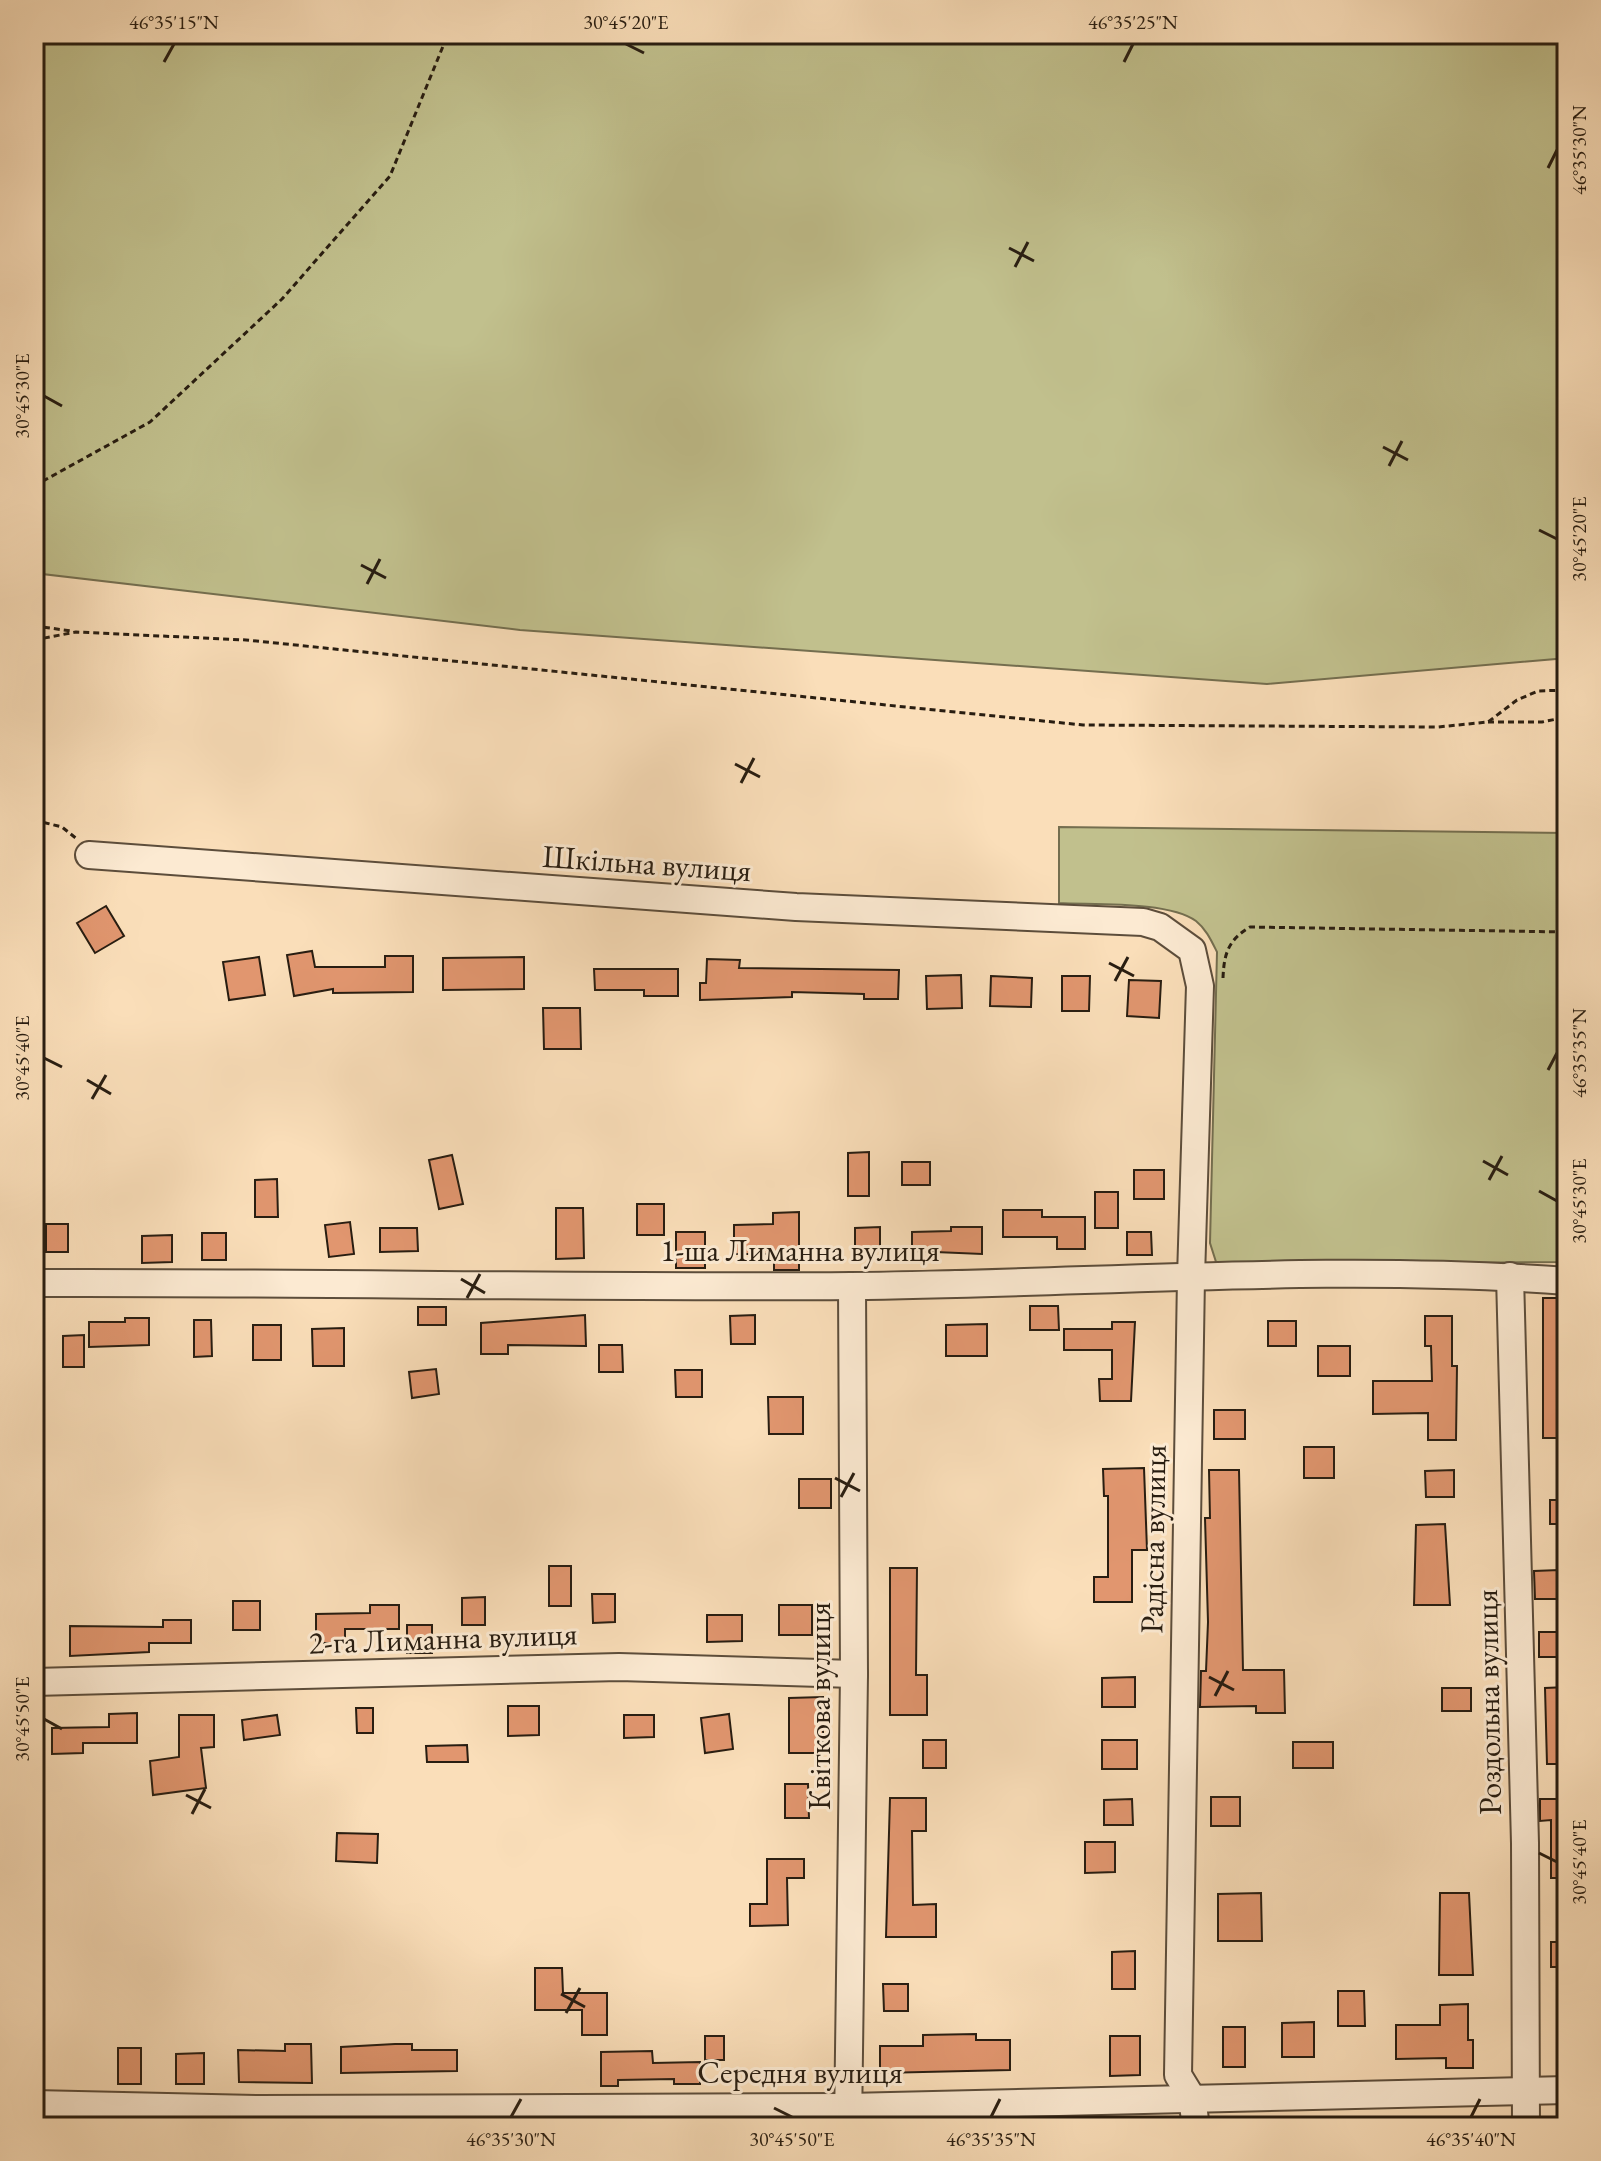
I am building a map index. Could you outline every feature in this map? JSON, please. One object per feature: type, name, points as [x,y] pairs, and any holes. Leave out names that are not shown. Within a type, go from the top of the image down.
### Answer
[{"type":"street","name":"Шкільна вулиця","points":[[89,855],[796,907],[1143,922],[1160,927],[1192,950]]},
{"type":"street","name":"Радісна вулиця","points":[[1192,950],[1200,986],[1191,1277],[1178,2075],[1192,2098],[1196,2127]]},
{"type":"street","name":"1-ша Лиманна вулиця","points":[[34,1283],[852,1286],[1191,1277],[1510,1276],[1567,1281]]},
{"type":"street","name":"Роздольна вулиця","points":[[1510,1276],[1525,1843],[1526,2127]]},
{"type":"street","name":"Квіткова вулиця","points":[[848,2117],[854,1674],[852,1286]]},
{"type":"street","name":"2-га Лиманна вулиця","points":[[34,1682],[619,1667],[854,1674]]},
{"type":"street","name":"Середня вулиця","points":[[34,2104],[848,2117],[1192,2098],[1567,2090]]},
{"type":"path","points":[[34,486],[150,422],[282,299],[390,176],[448,34]]},
{"type":"path","points":[[34,626],[76,632],[246,640],[1083,725],[1438,727],[1488,722],[1542,722],[1567,717]]},
{"type":"path","points":[[34,640],[76,632]]},
{"type":"path","points":[[1488,722],[1517,700],[1538,691],[1567,690]]},
{"type":"path","points":[[34,820],[62,827],[89,855]]},
{"type":"path","points":[[1222,986],[1224,955],[1234,936],[1250,927],[1567,932]]},
{"type":"shaded area","points":[[34,34],[1567,34],[1567,658],[1267,684],[520,630],[34,573]]},
{"type":"shaded area","points":[[1059,827],[1567,833],[1567,1262],[1217,1265],[1210,1243],[1217,952],[1196,921],[1168,910],[1059,903]]},
{"type":"building","points":[[106,906],[124,936],[95,953],[77,923]]},
{"type":"building","points":[[312,951],[315,967],[385,967],[385,956],[413,956],[413,992],[333,993],[333,989],[294,996],[287,955]]},
{"type":"building","points":[[259,957],[265,995],[229,1000],[223,962]]},
{"type":"building","points":[[524,957],[524,989],[443,990],[443,958]]},
{"type":"building","points":[[707,959],[740,960],[739,968],[899,970],[898,999],[864,999],[864,994],[792,992],[792,997],[700,1000],[700,983],[706,983]]},
{"type":"building","points":[[594,969],[678,969],[678,996],[644,996],[644,990],[595,990]]},
{"type":"building","points":[[961,975],[962,1008],[927,1009],[926,976]]},
{"type":"building","points":[[991,976],[1032,978],[1031,1007],[990,1006]]},
{"type":"building","points":[[1062,976],[1090,976],[1089,1011],[1062,1011]]},
{"type":"building","points":[[1129,980],[1161,981],[1159,1018],[1127,1016]]},
{"type":"building","points":[[543,1008],[580,1008],[581,1049],[544,1049]]},
{"type":"building","points":[[869,1152],[869,1196],[848,1196],[848,1153]]},
{"type":"building","points":[[452,1155],[463,1204],[439,1209],[429,1160]]},
{"type":"building","points":[[902,1162],[930,1162],[930,1185],[902,1185]]},
{"type":"building","points":[[1134,1170],[1164,1170],[1164,1199],[1134,1199]]},
{"type":"building","points":[[277,1179],[278,1217],[255,1217],[255,1180]]},
{"type":"building","points":[[1095,1192],[1118,1192],[1118,1228],[1095,1228]]},
{"type":"building","points":[[637,1204],[664,1204],[664,1235],[637,1235]]},
{"type":"building","points":[[556,1208],[583,1208],[584,1258],[556,1259]]},
{"type":"building","points":[[1003,1210],[1042,1210],[1042,1217],[1085,1217],[1085,1249],[1057,1249],[1057,1237],[1003,1237]]},
{"type":"building","points":[[799,1212],[799,1270],[774,1270],[774,1254],[734,1254],[734,1225],[773,1224],[773,1213]]},
{"type":"building","points":[[350,1222],[354,1254],[329,1257],[325,1225]]},
{"type":"building","points":[[46,1224],[68,1224],[68,1252],[46,1252]]},
{"type":"building","points":[[880,1227],[880,1247],[855,1247],[855,1228]]},
{"type":"building","points":[[951,1227],[982,1227],[982,1254],[912,1251],[912,1232],[951,1231]]},
{"type":"building","points":[[380,1228],[417,1228],[418,1251],[380,1252]]},
{"type":"building","points":[[676,1232],[705,1232],[705,1268],[676,1268]]},
{"type":"building","points":[[1127,1232],[1151,1232],[1152,1255],[1127,1255]]},
{"type":"building","points":[[202,1233],[226,1233],[226,1260],[202,1260]]},
{"type":"building","points":[[172,1235],[172,1262],[142,1263],[142,1236]]},
{"type":"building","points":[[1543,1298],[1565,1298],[1567,1438],[1543,1438]]},
{"type":"building","points":[[1030,1306],[1058,1306],[1059,1330],[1030,1330]]},
{"type":"building","points":[[418,1307],[446,1307],[446,1325],[418,1325]]},
{"type":"building","points":[[585,1315],[586,1346],[508,1345],[508,1354],[481,1354],[481,1323]]},
{"type":"building","points":[[755,1315],[755,1344],[731,1344],[730,1316]]},
{"type":"building","points":[[1425,1316],[1452,1316],[1452,1366],[1457,1366],[1456,1440],[1428,1440],[1428,1413],[1373,1414],[1373,1381],[1432,1381],[1431,1346],[1425,1346]]},
{"type":"building","points":[[125,1318],[149,1318],[149,1345],[89,1347],[89,1322],[125,1322]]},
{"type":"building","points":[[194,1320],[211,1320],[212,1356],[194,1357]]},
{"type":"building","points":[[1268,1321],[1296,1321],[1296,1346],[1268,1346]]},
{"type":"building","points":[[1112,1322],[1135,1322],[1131,1401],[1100,1401],[1099,1379],[1112,1379],[1112,1350],[1064,1350],[1064,1329],[1112,1329]]},
{"type":"building","points":[[987,1324],[987,1356],[946,1356],[946,1325]]},
{"type":"building","points":[[253,1325],[281,1325],[281,1360],[253,1360]]},
{"type":"building","points":[[344,1328],[344,1366],[313,1366],[312,1329]]},
{"type":"building","points":[[84,1335],[84,1367],[63,1367],[63,1336]]},
{"type":"building","points":[[599,1345],[622,1345],[623,1372],[599,1372]]},
{"type":"building","points":[[1318,1346],[1350,1346],[1350,1376],[1318,1376]]},
{"type":"building","points":[[436,1369],[439,1394],[412,1398],[409,1372]]},
{"type":"building","points":[[675,1370],[702,1370],[702,1397],[676,1397]]},
{"type":"building","points":[[768,1397],[803,1397],[803,1434],[769,1434]]},
{"type":"building","points":[[1214,1410],[1245,1410],[1245,1439],[1214,1439]]},
{"type":"building","points":[[1304,1447],[1334,1447],[1334,1478],[1304,1478]]},
{"type":"building","points":[[1144,1468],[1147,1550],[1132,1550],[1132,1602],[1094,1602],[1094,1577],[1108,1577],[1108,1496],[1104,1496],[1103,1469]]},
{"type":"building","points":[[1209,1470],[1239,1470],[1243,1670],[1284,1670],[1285,1713],[1256,1713],[1256,1706],[1200,1707],[1201,1671],[1206,1671],[1208,1622],[1205,1518],[1210,1518]]},
{"type":"building","points":[[1454,1470],[1454,1497],[1426,1497],[1425,1471]]},
{"type":"building","points":[[799,1479],[831,1479],[831,1508],[799,1508]]},
{"type":"building","points":[[1550,1500],[1567,1500],[1567,1524],[1550,1524]]},
{"type":"building","points":[[1445,1524],[1450,1605],[1414,1605],[1416,1525]]},
{"type":"building","points":[[549,1566],[571,1566],[571,1606],[549,1606]]},
{"type":"building","points":[[890,1568],[917,1568],[916,1675],[927,1675],[927,1715],[890,1715]]},
{"type":"building","points":[[1559,1570],[1559,1599],[1535,1599],[1534,1571]]},
{"type":"building","points":[[592,1594],[615,1594],[615,1622],[593,1623]]},
{"type":"building","points":[[485,1597],[485,1625],[462,1625],[462,1598]]},
{"type":"building","points":[[233,1601],[260,1601],[260,1630],[233,1630]]},
{"type":"building","points":[[370,1605],[399,1605],[399,1629],[345,1629],[345,1643],[316,1643],[316,1614],[370,1613]]},
{"type":"building","points":[[779,1605],[812,1605],[812,1635],[779,1635]]},
{"type":"building","points":[[707,1615],[742,1615],[742,1641],[707,1642]]},
{"type":"building","points":[[163,1620],[191,1620],[191,1643],[149,1643],[149,1652],[70,1656],[70,1626],[163,1627]]},
{"type":"building","points":[[407,1625],[432,1625],[432,1653],[407,1653]]},
{"type":"building","points":[[1539,1632],[1567,1632],[1567,1657],[1539,1657]]},
{"type":"building","points":[[1135,1677],[1135,1707],[1102,1707],[1102,1678]]},
{"type":"building","points":[[1567,1687],[1567,1764],[1547,1764],[1545,1688]]},
{"type":"building","points":[[1442,1688],[1471,1688],[1471,1711],[1442,1711]]},
{"type":"building","points":[[823,1697],[823,1753],[789,1753],[789,1698]]},
{"type":"building","points":[[508,1706],[539,1706],[539,1735],[508,1736]]},
{"type":"building","points":[[356,1708],[373,1708],[373,1733],[357,1733]]},
{"type":"building","points":[[137,1713],[137,1743],[83,1743],[83,1753],[52,1754],[52,1728],[109,1727],[109,1714]]},
{"type":"building","points":[[729,1714],[733,1749],[705,1753],[701,1718]]},
{"type":"building","points":[[179,1715],[214,1715],[214,1747],[201,1748],[206,1788],[153,1795],[150,1761],[179,1757]]},
{"type":"building","points":[[277,1715],[280,1735],[244,1740],[242,1720]]},
{"type":"building","points":[[624,1715],[654,1715],[654,1737],[624,1738]]},
{"type":"building","points":[[923,1740],[946,1740],[946,1768],[923,1768]]},
{"type":"building","points":[[1102,1740],[1137,1740],[1137,1769],[1102,1769]]},
{"type":"building","points":[[1293,1742],[1333,1742],[1333,1768],[1293,1768]]},
{"type":"building","points":[[467,1745],[468,1762],[427,1762],[426,1746]]},
{"type":"building","points":[[785,1784],[808,1784],[809,1818],[785,1818]]},
{"type":"building","points":[[1211,1797],[1240,1797],[1240,1826],[1211,1826]]},
{"type":"building","points":[[890,1798],[926,1798],[926,1831],[912,1831],[913,1905],[936,1904],[936,1937],[886,1937]]},
{"type":"building","points":[[1132,1799],[1133,1825],[1104,1825],[1104,1800]]},
{"type":"building","points":[[1540,1799],[1567,1799],[1567,1878],[1551,1878],[1551,1820],[1540,1821]]},
{"type":"building","points":[[337,1833],[378,1834],[377,1863],[336,1861]]},
{"type":"building","points":[[1085,1842],[1115,1842],[1115,1872],[1085,1873]]},
{"type":"building","points":[[767,1859],[804,1859],[804,1878],[787,1878],[788,1925],[750,1926],[750,1904],[767,1904]]},
{"type":"building","points":[[1261,1893],[1262,1941],[1218,1941],[1218,1894]]},
{"type":"building","points":[[1440,1893],[1469,1893],[1473,1975],[1439,1975]]},
{"type":"building","points":[[1551,1942],[1567,1942],[1567,1967],[1551,1967]]},
{"type":"building","points":[[1135,1951],[1135,1989],[1112,1989],[1112,1952]]},
{"type":"building","points":[[535,1968],[562,1968],[563,1993],[607,1993],[607,2035],[582,2035],[582,2010],[535,2010]]},
{"type":"building","points":[[883,1984],[908,1984],[908,2011],[884,2011]]},
{"type":"building","points":[[1338,1991],[1364,1991],[1365,2026],[1338,2026]]},
{"type":"building","points":[[1468,2004],[1468,2040],[1473,2040],[1473,2068],[1446,2068],[1446,2058],[1396,2059],[1396,2025],[1440,2025],[1440,2005]]},
{"type":"building","points":[[1314,2022],[1314,2057],[1282,2057],[1282,2023]]},
{"type":"building","points":[[1223,2027],[1245,2027],[1245,2067],[1223,2067]]},
{"type":"building","points":[[976,2034],[976,2040],[1010,2040],[1010,2070],[880,2073],[880,2046],[923,2046],[923,2035]]},
{"type":"building","points":[[705,2036],[724,2036],[724,2060],[705,2060]]},
{"type":"building","points":[[1110,2036],[1140,2036],[1140,2075],[1110,2076]]},
{"type":"building","points":[[285,2044],[311,2044],[312,2083],[239,2082],[238,2050],[285,2051]]},
{"type":"building","points":[[412,2044],[412,2050],[457,2050],[457,2071],[341,2073],[341,2047]]},
{"type":"building","points":[[118,2048],[141,2048],[141,2084],[118,2084]]},
{"type":"building","points":[[652,2051],[653,2063],[700,2062],[700,2084],[674,2084],[674,2079],[618,2080],[618,2086],[601,2086],[601,2052]]},
{"type":"building","points":[[204,2053],[204,2084],[176,2084],[176,2054]]}]
